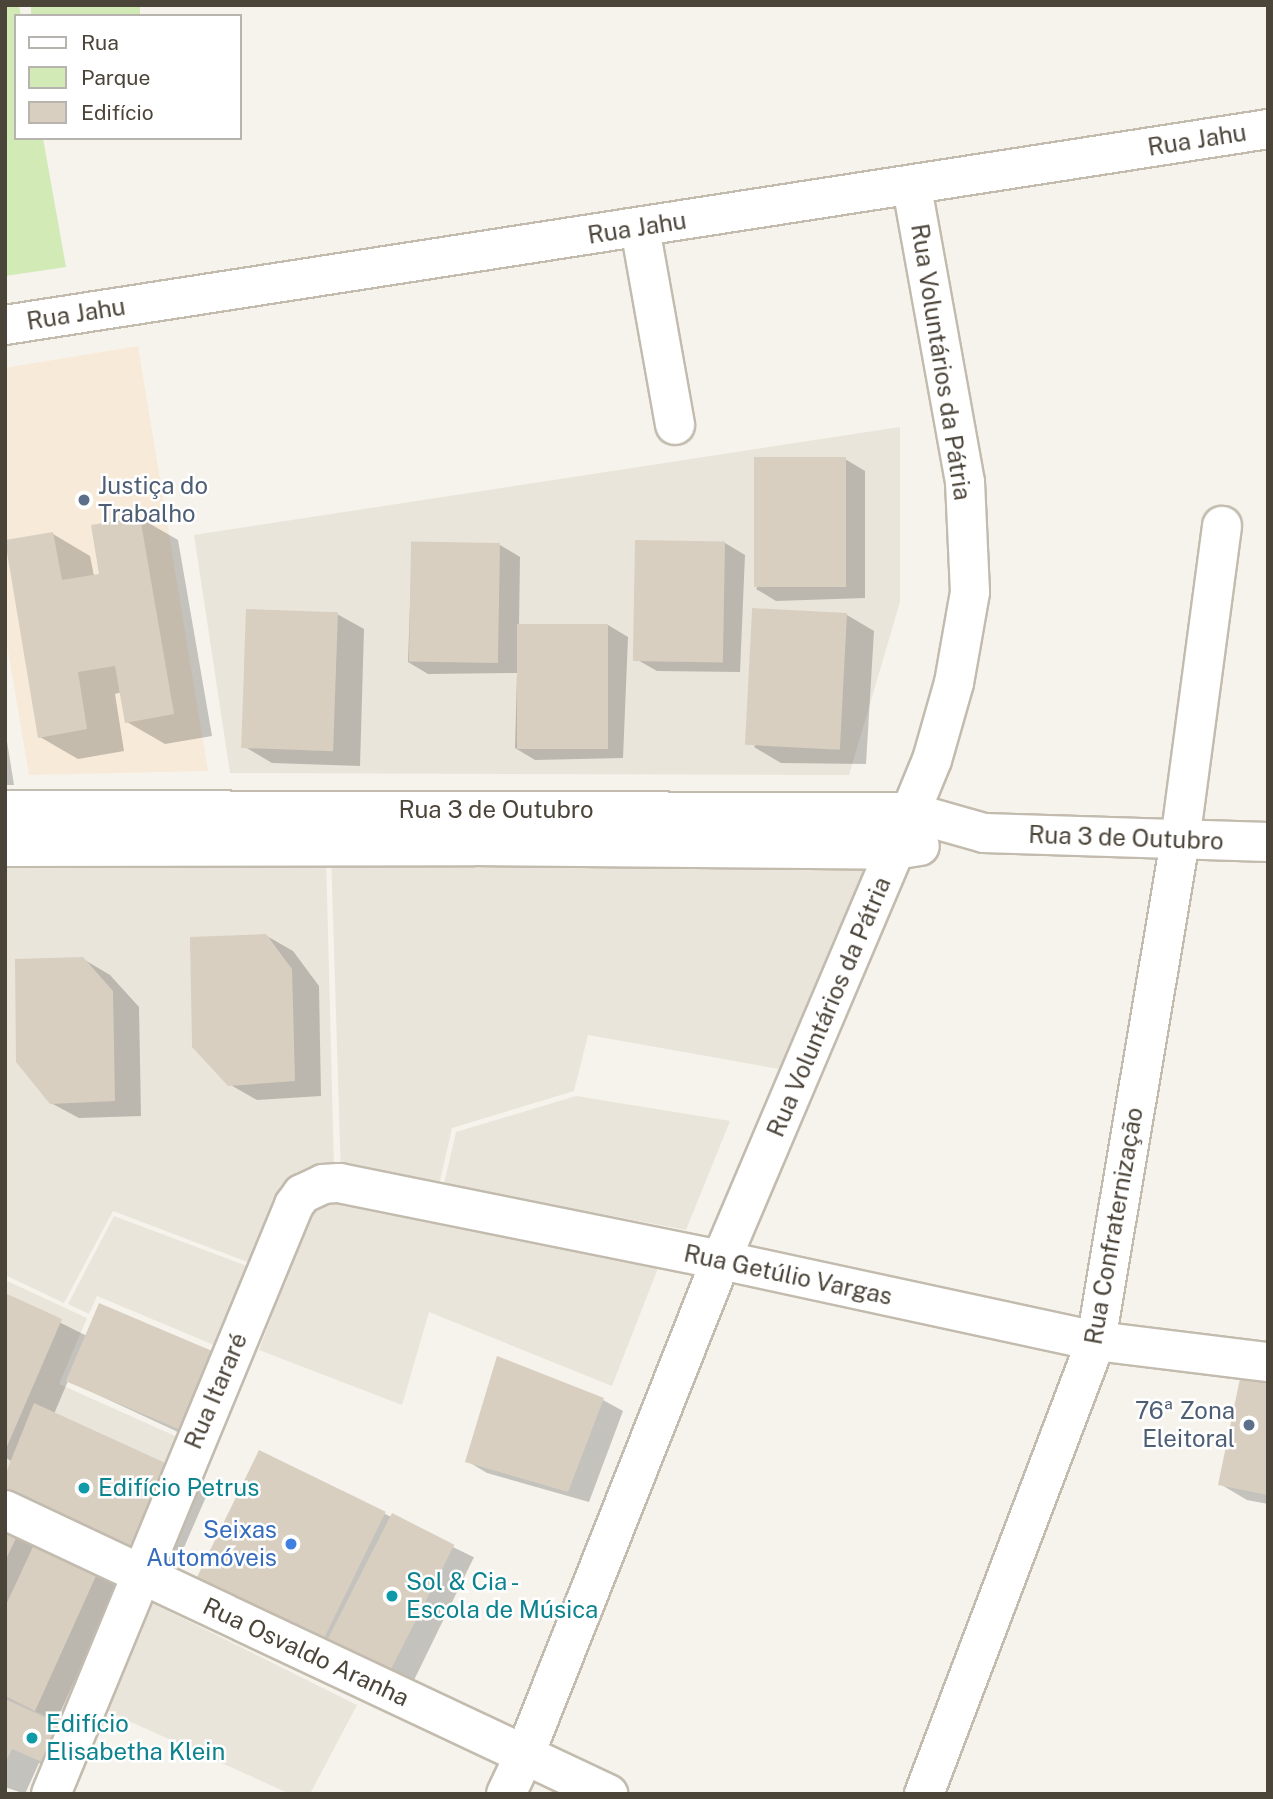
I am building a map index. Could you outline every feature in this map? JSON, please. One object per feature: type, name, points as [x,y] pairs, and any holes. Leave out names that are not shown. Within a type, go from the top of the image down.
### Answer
[{"type":"street","name":"Rua Jahu","points":[[5,325],[1268,129]]},
{"type":"street","name":"Rua Voluntários da Pátria","points":[[506,1794],[721,1260],[932,760],[954,683],[970,592],[965,482],[912,186]]},
{"type":"street","points":[[640,228],[675,425]]},
{"type":"street","name":"Rua Confraternização","points":[[924,1794],[1096,1340],[1180,841],[1222,526]]},
{"type":"street","name":"Rua 3 de Outubro","points":[[5,810],[143,828],[474,828],[910,812],[984,833]]},
{"type":"street","name":"Rua 3 de Outubro","points":[[5,847],[143,828]]},
{"type":"street","name":"Rua 3 de Outubro","points":[[474,828],[895,850],[984,833],[1268,842]]},
{"type":"street","name":"Rua Getúlio Vargas","points":[[311,1189],[323,1184],[339,1183],[721,1260],[1096,1340],[1268,1362]]},
{"type":"street","name":"Rua Itararé","points":[[51,1794],[294,1205],[311,1189]]},
{"type":"street","name":"Rua Osvaldo Aranha","points":[[5,1510],[608,1794]]},
{"type":"shaded area","name":"Justiça do Trabalho","points":[[138,346],[208,771],[29,775],[5,633],[5,368]]},
{"type":"shaded area","points":[[900,427],[900,602],[849,775],[230,773],[194,535]]},
{"type":"shaded area","points":[[331,853],[886,857],[796,1072],[588,1035],[574,1091],[452,1128],[437,1194],[341,1176]]},
{"type":"shaded area","points":[[326,854],[334,1168],[258,1266],[113,1211],[64,1303],[5,1275],[5,855]]},
{"type":"shaded area","points":[[576,1096],[730,1121],[686,1230],[444,1184],[456,1132]]},
{"type":"shaded area","points":[[317,1196],[658,1268],[612,1386],[429,1312],[402,1405],[259,1350]]},
{"type":"shaded area","points":[[114,1216],[255,1269],[221,1348],[97,1296],[89,1314],[68,1304]]},
{"type":"shaded area","points":[[5,1280],[87,1318],[59,1384],[184,1440],[131,1561],[5,1501]]},
{"type":"shaded area","points":[[5,1523],[125,1578],[61,1723],[5,1697]]},
{"type":"shaded area","points":[[142,1598],[357,1705],[310,1794],[290,1794],[98,1707]]},
{"type":"green space","points":[[5,5],[19,5],[21,14],[14,14],[14,140],[43,140],[66,267],[5,276]]},
{"type":"green space","points":[[31,5],[140,5],[140,14],[31,14]]},
{"type":"building","points":[[754,457],[846,457],[846,587],[754,587]]},
{"type":"building","points":[[140,517],[174,714],[125,723],[115,666],[78,672],[87,729],[38,738],[5,540],[53,532],[62,580],[99,574],[91,525]]},
{"type":"building","points":[[635,540],[725,542],[723,663],[633,661]]},
{"type":"building","points":[[411,541],[500,543],[498,663],[409,661]]},
{"type":"building","points":[[752,608],[847,613],[840,750],[745,745]]},
{"type":"building","points":[[246,609],[338,612],[333,751],[241,748]]},
{"type":"building","points":[[517,624],[608,624],[608,749],[517,749]]},
{"type":"building","points":[[266,934],[292,969],[295,1081],[228,1086],[192,1047],[190,937]]},
{"type":"building","points":[[83,957],[113,991],[115,1101],[50,1104],[16,1062],[15,959]]},
{"type":"building","points":[[5,1293],[62,1319],[5,1451]]},
{"type":"building","points":[[99,1303],[219,1354],[185,1432],[66,1381]]},
{"type":"building","points":[[497,1356],[604,1398],[568,1492],[465,1462]]},
{"type":"building","name":"76ª Zona Eleitoral","points":[[1244,1359],[1268,1364],[1268,1495],[1218,1485]]},
{"type":"building","name":"Edifício Petrus","points":[[34,1403],[172,1466],[134,1555],[5,1501],[5,1475]]},
{"type":"building","name":"Seixas Automóveis","points":[[259,1450],[386,1512],[323,1640],[196,1579]]},
{"type":"building","name":"Sol & Cia - Escola de Música","points":[[392,1513],[454,1545],[388,1675],[326,1643]]},
{"type":"building","points":[[5,1523],[20,1530],[5,1561]]},
{"type":"building","points":[[37,1538],[100,1567],[35,1711],[5,1696],[5,1607]]},
{"type":"building","name":"Edifício Elisabetha Klein","points":[[5,1699],[64,1726],[47,1764],[12,1749],[5,1763]]},
{"type":"place","name":"Justiça do Trabalho","points":[[84,500]]},
{"type":"place","name":"76ª Zona Eleitoral","points":[[1249,1425]]},
{"type":"place","name":"Edifício Petrus","points":[[84,1488]]},
{"type":"place","name":"Seixas Automóveis","points":[[291,1544]]},
{"type":"place","name":"Sol & Cia - Escola de Música","points":[[392,1596]]},
{"type":"place","name":"Edifício Elisabetha Klein","points":[[32,1738]]}]
